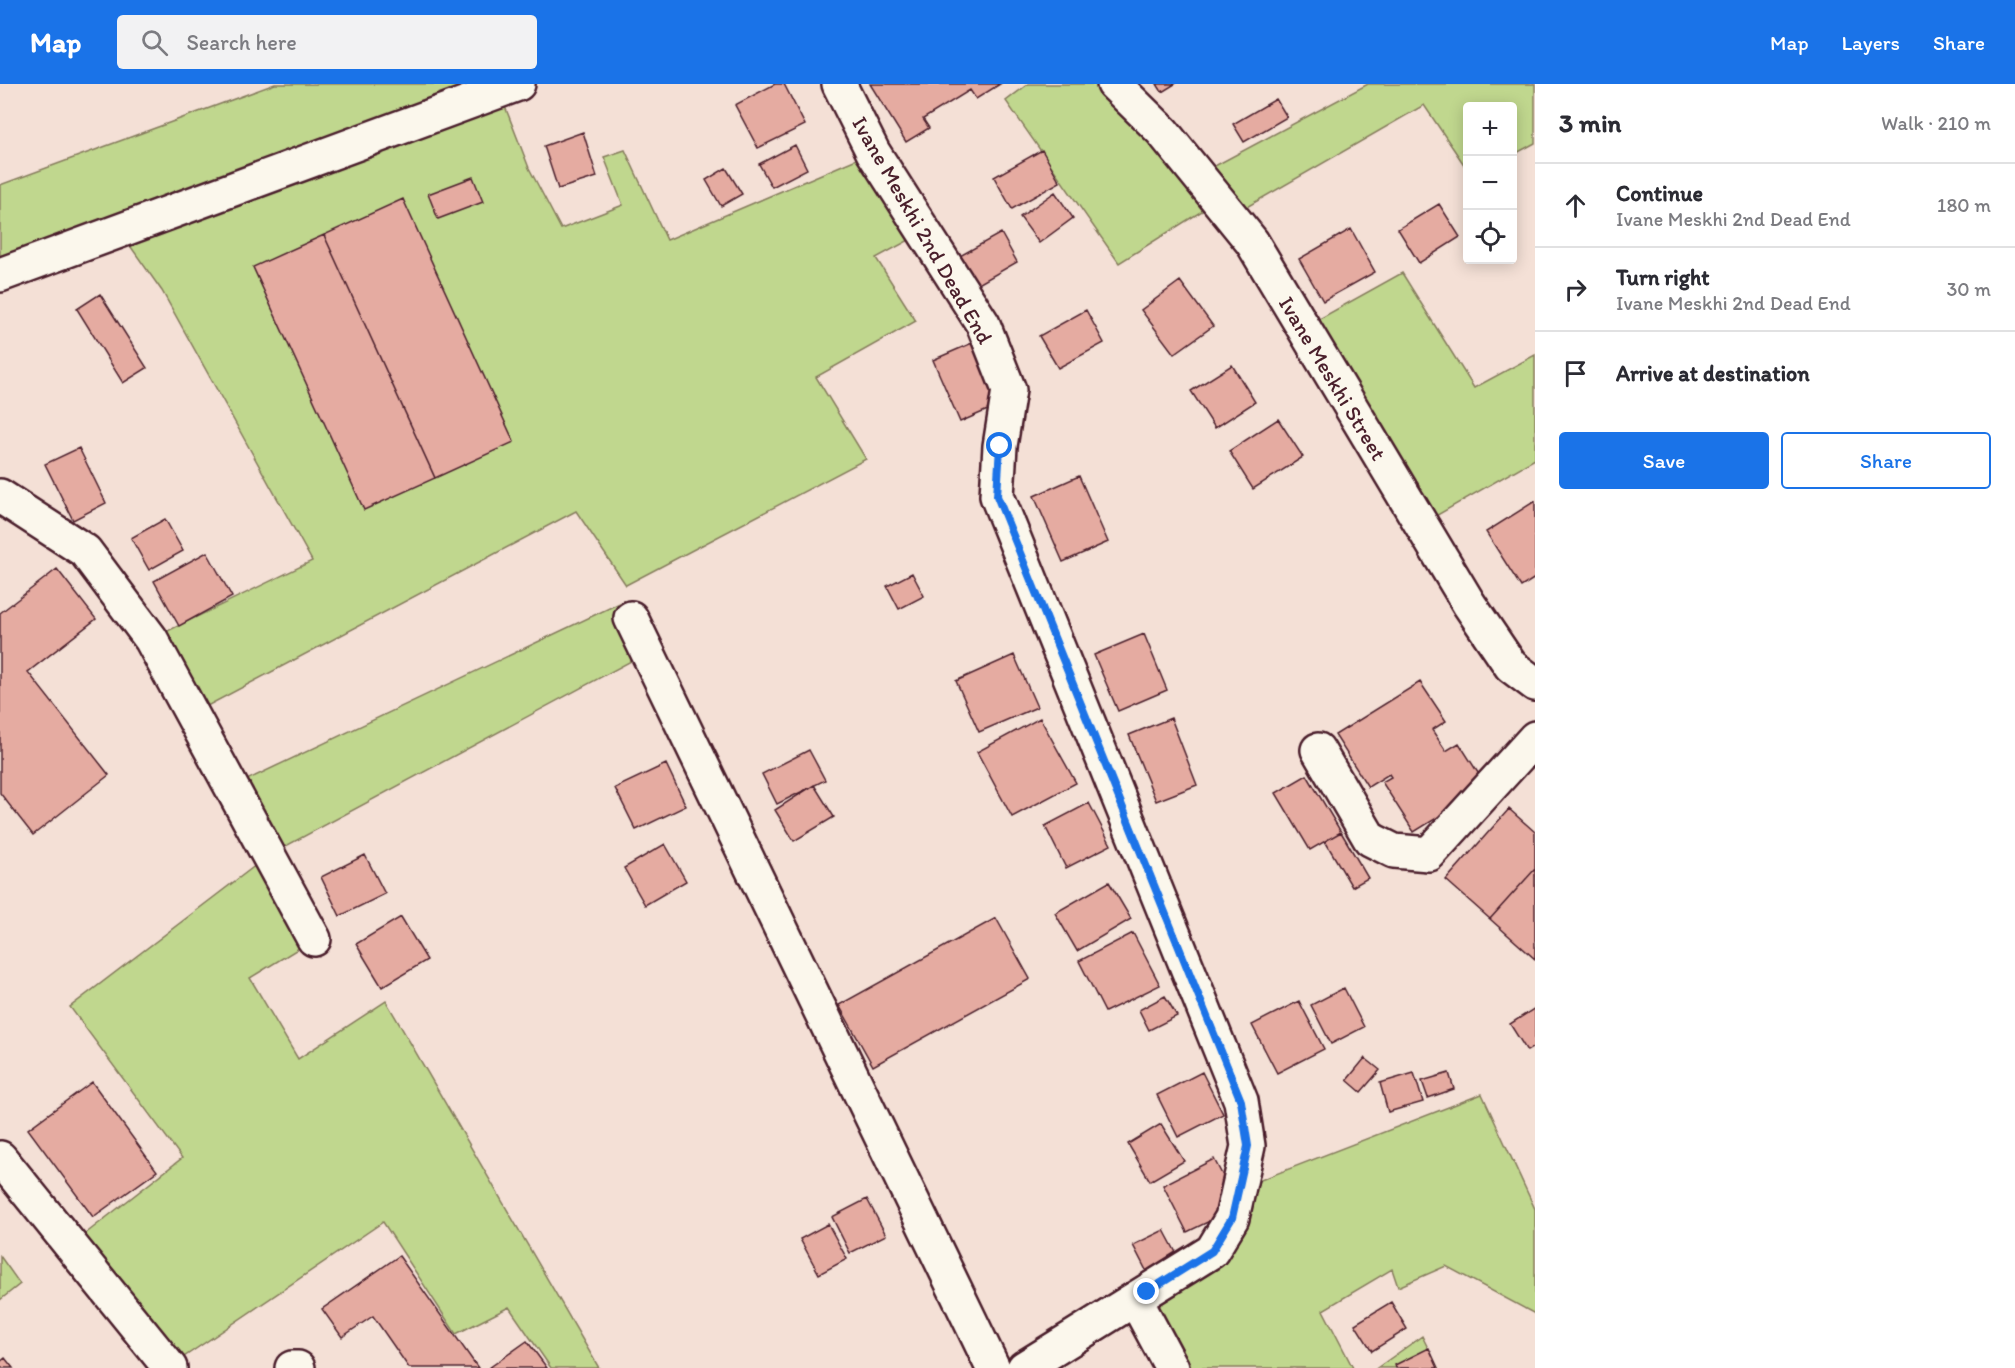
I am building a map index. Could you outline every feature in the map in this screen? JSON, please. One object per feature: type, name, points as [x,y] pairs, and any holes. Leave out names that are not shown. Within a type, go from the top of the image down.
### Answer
[{"type":"street","points":[[0,275],[518,84]]},
{"type":"street","name":"Ivane Meskhi 2nd Dead End","points":[[839,84],[873,152],[983,324],[1009,390],[1000,446],[997,496],[1241,1101],[1248,1146],[1232,1218],[1212,1251],[1024,1368]]},
{"type":"street","name":"Ivane Meskhi Street","points":[[1114,84],[1162,131],[1252,242],[1469,604],[1511,666],[1535,684]]},
{"type":"street","points":[[0,496],[85,551],[151,639],[314,939]]},
{"type":"street","points":[[631,618],[993,1368]]},
{"type":"street","points":[[1318,750],[1370,839],[1394,851],[1429,854],[1535,738]]},
{"type":"street","points":[[0,1158],[170,1368]]},
{"type":"street","points":[[1135,1299],[1172,1368]]},
{"type":"street","points":[[292,1368],[298,1368]]},
{"type":"green space","points":[[275,84],[518,84],[499,91],[529,168],[561,229],[623,205],[604,157],[625,150],[667,240],[873,152],[924,232],[876,258],[916,321],[816,377],[866,459],[626,585],[576,511],[192,714],[151,639],[312,561],[162,291],[119,230],[0,275],[0,185]]},
{"type":"green space","points":[[1028,84],[1114,84],[1198,175],[1368,84],[1535,84],[1535,143],[1517,153],[1517,102],[1463,102],[1463,163],[1424,105],[1231,216],[1218,201],[1119,263],[1006,101]]},
{"type":"green space","points":[[1402,273],[1474,388],[1535,355],[1535,459],[1420,525],[1303,328]]},
{"type":"green space","points":[[624,601],[648,652],[269,855],[232,787]]},
{"type":"green space","points":[[269,855],[314,939],[250,978],[298,1059],[386,1001],[599,1368],[551,1368],[509,1307],[456,1334],[383,1222],[169,1367],[71,1245],[182,1158],[70,1007]]},
{"type":"green space","points":[[1482,1094],[1535,1209],[1535,1314],[1446,1266],[1398,1287],[1392,1269],[1323,1310],[1353,1368],[1172,1368],[1135,1299],[1212,1251],[1240,1188]]},
{"type":"green space","points":[[0,1256],[20,1284],[0,1300]]},
{"type":"green space","points":[[1422,1336],[1438,1368],[1377,1368]]},
{"type":"building","points":[[775,84],[784,84],[805,125],[758,148],[735,105]]},
{"type":"building","points":[[870,84],[1000,84],[976,99],[970,90],[923,119],[929,128],[906,142]]},
{"type":"building","points":[[1157,84],[1175,84],[1162,92]]},
{"type":"building","points":[[1276,99],[1287,117],[1244,142],[1233,124]]},
{"type":"building","points":[[583,132],[597,177],[558,189],[544,146]]},
{"type":"building","points":[[795,145],[807,169],[772,187],[759,164]]},
{"type":"building","points":[[1042,150],[1060,182],[1012,209],[994,177]]},
{"type":"building","points":[[726,168],[742,194],[721,206],[706,180]]},
{"type":"building","points":[[473,177],[483,202],[438,219],[428,194]]},
{"type":"building","points":[[1055,192],[1073,218],[1039,243],[1020,217]]},
{"type":"building","points":[[403,199],[514,442],[435,478],[324,235]]},
{"type":"building","points":[[1439,204],[1460,237],[1419,263],[1398,229]]},
{"type":"building","points":[[1351,229],[1375,272],[1323,301],[1299,259]]},
{"type":"building","points":[[1001,233],[1017,262],[975,286],[958,257]]},
{"type":"building","points":[[324,235],[435,478],[364,510],[253,267]]},
{"type":"building","points":[[1180,281],[1213,326],[1174,354],[1141,310]]},
{"type":"building","points":[[100,294],[147,368],[123,383],[77,309]]},
{"type":"building","points":[[1086,310],[1104,343],[1058,368],[1039,336]]},
{"type":"building","points":[[979,340],[1006,402],[960,422],[933,360]]},
{"type":"building","points":[[1232,365],[1255,402],[1215,428],[1191,391]]},
{"type":"building","points":[[1278,419],[1303,457],[1253,489],[1229,451]]},
{"type":"building","points":[[79,448],[106,503],[73,520],[45,464]]},
{"type":"building","points":[[1079,476],[1108,542],[1063,562],[1034,496]]},
{"type":"building","points":[[1535,501],[1535,578],[1521,587],[1486,532]]},
{"type":"building","points":[[165,519],[183,551],[149,570],[131,538]]},
{"type":"building","points":[[207,552],[232,597],[179,626],[154,581]]},
{"type":"building","points":[[57,569],[96,619],[28,672],[109,775],[33,835],[0,793],[0,613]]},
{"type":"building","points":[[912,573],[924,596],[899,609],[887,586]]},
{"type":"building","points":[[1144,634],[1167,690],[1118,711],[1094,655]]},
{"type":"building","points":[[1014,655],[1037,707],[979,732],[956,681]]},
{"type":"building","points":[[1420,682],[1446,721],[1432,730],[1446,751],[1459,743],[1487,787],[1414,832],[1382,782],[1391,777],[1389,774],[1368,787],[1335,735]]},
{"type":"building","points":[[1040,718],[1076,783],[1012,817],[977,752]]},
{"type":"building","points":[[1171,718],[1197,785],[1156,801],[1129,735]]},
{"type":"building","points":[[809,750],[825,780],[777,804],[762,774]]},
{"type":"building","points":[[666,764],[686,806],[636,830],[615,788]]},
{"type":"building","points":[[1307,775],[1341,832],[1310,850],[1276,793]]},
{"type":"building","points":[[814,785],[834,817],[794,841],[775,810]]},
{"type":"building","points":[[1089,803],[1111,845],[1066,868],[1045,826]]},
{"type":"building","points":[[1509,809],[1535,832],[1535,869],[1490,919],[1446,880]]},
{"type":"building","points":[[1341,832],[1368,878],[1352,887],[1325,841]]},
{"type":"building","points":[[665,844],[686,881],[645,905],[624,868]]},
{"type":"building","points":[[365,855],[385,894],[340,916],[321,877]]},
{"type":"building","points":[[1535,869],[1535,959],[1490,919]]},
{"type":"building","points":[[1109,882],[1131,919],[1077,951],[1055,913]]},
{"type":"building","points":[[401,917],[427,960],[382,987],[356,944]]},
{"type":"building","points":[[996,918],[1030,979],[873,1066],[839,1005]]},
{"type":"building","points":[[1133,933],[1160,985],[1105,1012],[1079,961]]},
{"type":"building","points":[[1344,988],[1364,1027],[1331,1044],[1311,1005]]},
{"type":"building","points":[[1165,996],[1177,1016],[1149,1030],[1139,1010]]},
{"type":"building","points":[[1299,1001],[1324,1049],[1277,1073],[1252,1025]]},
{"type":"building","points":[[1535,1008],[1535,1046],[1527,1051],[1510,1024]]},
{"type":"building","points":[[1365,1058],[1380,1070],[1361,1092],[1347,1080]]},
{"type":"building","points":[[1202,1072],[1223,1114],[1178,1137],[1157,1095]]},
{"type":"building","points":[[1414,1073],[1423,1102],[1388,1112],[1380,1083]]},
{"type":"building","points":[[1449,1073],[1454,1089],[1428,1098],[1422,1081]]},
{"type":"building","points":[[92,1082],[157,1171],[93,1217],[28,1129]]},
{"type":"building","points":[[1161,1124],[1184,1161],[1150,1181],[1128,1144]]},
{"type":"building","points":[[1214,1159],[1239,1207],[1187,1232],[1163,1185]]},
{"type":"building","points":[[867,1199],[886,1235],[850,1253],[832,1217]]},
{"type":"building","points":[[828,1224],[847,1259],[819,1274],[800,1239]]},
{"type":"building","points":[[1164,1230],[1181,1262],[1150,1278],[1133,1245]]},
{"type":"building","points":[[399,1256],[478,1368],[409,1368],[373,1316],[342,1337],[322,1309]]},
{"type":"building","points":[[1391,1302],[1407,1329],[1372,1351],[1355,1324]]},
{"type":"building","points":[[527,1341],[547,1368],[489,1368]]},
{"type":"building","points":[[1429,1348],[1438,1368],[1396,1368],[1395,1365]]},
{"type":"building","points":[[5,1358],[13,1368],[0,1368],[0,1362]]},
{"type":"route","points":[[1000,446],[997,496],[1241,1101],[1248,1146],[1232,1218],[1212,1251],[1147,1292]]}]
